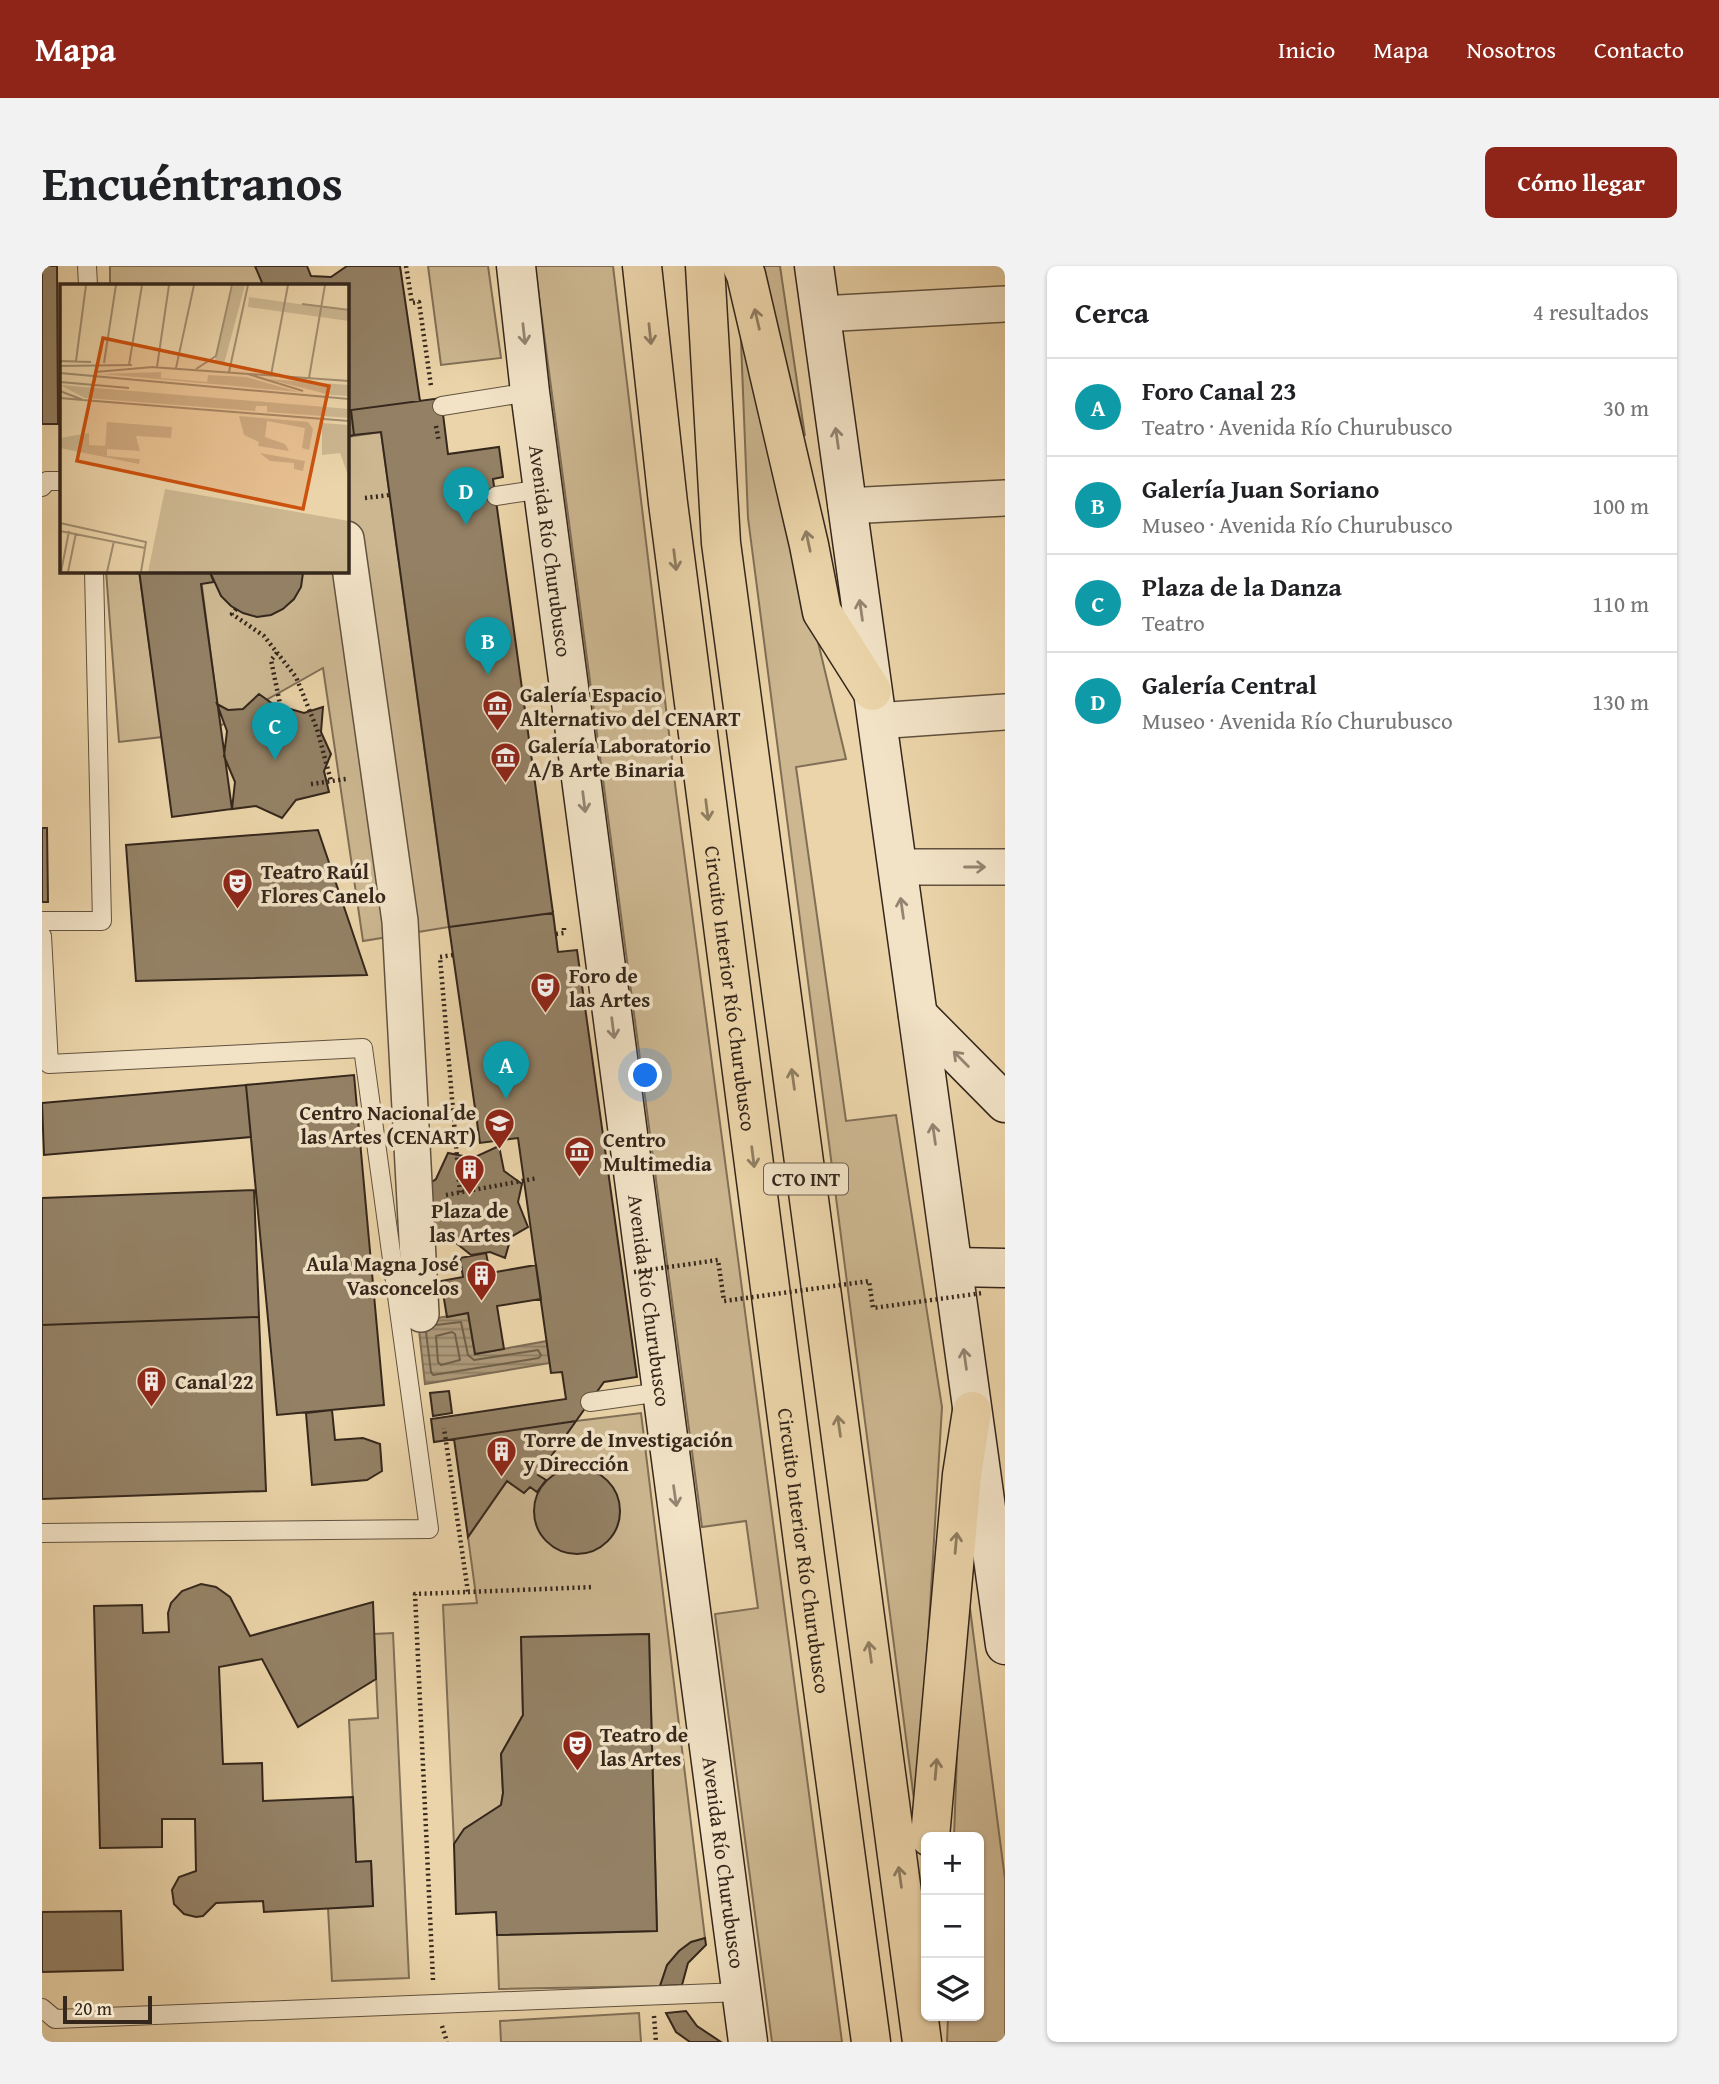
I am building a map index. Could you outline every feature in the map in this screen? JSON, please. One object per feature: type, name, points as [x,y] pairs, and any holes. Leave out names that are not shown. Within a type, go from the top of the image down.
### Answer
[{"type":"highway","name":"Circuito Interior Río Churubusco","points":[[642,266],[668,503],[798,1502],[872,2042]]},
{"type":"highway","name":"CTO INT","points":[[705,266],[721,543],[920,2029]]},
{"type":"highway","points":[[742,266],[809,545],[822,612],[874,706]]},
{"type":"highway","points":[[930,1832],[962,1475],[972,1410]]},
{"type":"highway","points":[[920,2029],[926,1895]]},
{"type":"main road","name":"Avenida Río Churubusco","points":[[516,266],[530,392],[748,2042]]},
{"type":"main road","points":[[814,266],[972,1410],[1001,1585],[1005,1645]]},
{"type":"main road","points":[[918,1015],[1005,1103]]},
{"type":"main road","points":[[953,1267],[994,1280]]},
{"type":"street","points":[[821,314],[1005,304]]},
{"type":"street","points":[[846,506],[1005,498]]},
{"type":"street","points":[[348,553],[400,921],[421,1314]]},
{"type":"street","points":[[874,706],[1005,712]]},
{"type":"street","points":[[897,867],[1005,867]]},
{"type":"lane","points":[[87,266],[88,284]]},
{"type":"lane","points":[[436,405],[530,392]]},
{"type":"lane","points":[[42,487],[47,481],[60,481]]},
{"type":"lane","points":[[496,496],[543,489]]},
{"type":"lane","points":[[42,921],[102,921],[94,572]]},
{"type":"lane","points":[[42,936],[46,1067],[363,1048],[429,1529],[42,1533]]},
{"type":"lane","points":[[590,1402],[661,1392]]},
{"type":"lane","points":[[42,2008],[55,2019],[741,1992]]},
{"type":"path","points":[[407,266],[412,303],[419,302],[436,405],[439,442]]},
{"type":"path","points":[[365,498],[390,495]]},
{"type":"path","points":[[236,609],[232,614],[264,636],[296,677],[317,729],[331,781]]},
{"type":"path","points":[[277,653],[271,660],[280,704]]},
{"type":"path","points":[[311,784],[346,779]]},
{"type":"path","points":[[556,934],[565,933]]},
{"type":"path","points":[[453,955],[440,957],[460,1193]]},
{"type":"path","points":[[415,1200],[538,1178]]},
{"type":"path","points":[[634,1272],[718,1260],[724,1301],[869,1281],[873,1308],[994,1280]]},
{"type":"path","points":[[444,1428],[468,1592]]},
{"type":"path","points":[[447,2042],[434,2004],[415,1594],[594,1587]]},
{"type":"shaded area","points":[[110,266],[256,266],[264,284],[110,284]]},
{"type":"shaded area","points":[[428,266],[488,266],[501,358],[441,365]]},
{"type":"shaded area","points":[[535,266],[613,266],[676,792],[842,2042],[772,2042],[715,1614],[758,1608],[746,1521],[702,1527]]},
{"type":"shaded area","points":[[759,266],[780,266],[805,436]]},
{"type":"shaded area","points":[[740,316],[846,759],[796,767],[846,1121],[896,1115],[942,1407],[917,1823],[748,518]]},
{"type":"shaded area","points":[[381,432],[449,927],[363,941],[323,668],[220,726],[200,572],[348,572],[348,437]]},
{"type":"shaded area","points":[[106,572],[139,572],[162,737],[119,742]]},
{"type":"shaded area","points":[[641,1413],[705,1938],[688,1945],[676,1956],[660,1986],[499,1989],[497,1935],[657,1931],[649,1634],[521,1637],[523,1715],[501,1754],[501,1805],[465,1829],[454,1844],[443,1605],[477,1603],[468,1537],[507,1481],[524,1493],[576,1421]]},
{"type":"shaded area","points":[[964,1562],[1005,1879],[1005,2042],[947,2042],[948,2021],[984,2021],[984,1832],[954,1832]]},
{"type":"shaded area","points":[[393,1633],[409,1978],[332,1981],[328,1908],[373,1906],[371,1861],[356,1862],[349,1720],[378,1718],[374,1634]]},
{"type":"shaded area","points":[[639,2013],[641,2042],[501,2042],[500,2021]]},
{"type":"water","points":[[468,1313],[475,1354],[547,1341],[550,1363],[425,1384],[418,1321]]},
{"type":"building","points":[[42,266],[57,266],[58,424],[42,424]]},
{"type":"building","points":[[255,266],[307,266],[311,276],[331,277],[347,266],[400,266],[420,401],[351,410],[354,435],[348,436],[348,284],[263,284]]},
{"type":"building","points":[[441,398],[448,454],[499,447],[503,477],[493,479],[553,913],[449,927],[381,432],[354,435],[351,410]]},
{"type":"building","points":[[139,572],[210,572],[214,582],[201,584],[232,809],[172,817]]},
{"type":"building","points":[[210,572],[303,572],[301,587],[294,599],[271,615],[257,617],[243,613],[221,596]]},
{"type":"building","points":[[259,694],[273,704],[304,713],[323,707],[321,732],[331,754],[324,771],[329,792],[296,800],[282,818],[256,806],[232,809],[235,782],[224,756],[227,731],[217,704],[228,710],[243,709]]},
{"type":"building","points":[[42,828],[47,828],[48,902],[42,902]]},
{"type":"building","name":"Teatro Raúl Flores Canelo","points":[[318,830],[367,975],[136,981],[126,845]]},
{"type":"building","points":[[553,913],[558,952],[577,950],[637,1377],[604,1382],[576,1421],[434,1442],[431,1419],[566,1399],[562,1372],[551,1373],[518,1138],[480,1143],[449,927]]},
{"type":"building","points":[[354,1075],[384,1405],[277,1415],[246,1085]]},
{"type":"building","points":[[246,1085],[251,1137],[44,1155],[42,1103]]},
{"type":"building","name":"Plaza de las Artes","points":[[499,1146],[504,1171],[522,1184],[518,1202],[528,1227],[511,1237],[505,1258],[490,1252],[471,1255],[456,1243],[429,1240],[419,1191],[436,1179],[448,1153],[473,1158]]},
{"type":"building","name":"Canal 22","points":[[254,1190],[259,1317],[42,1325],[42,1198]]},
{"type":"building","name":"Aula Magna José Vasconcelos","points":[[486,1253],[490,1273],[536,1265],[541,1299],[497,1306],[504,1349],[475,1354],[468,1313],[447,1317],[441,1281],[463,1277],[460,1258]]},
{"type":"building","name":"Canal 22","points":[[259,1317],[266,1491],[42,1499],[42,1325]]},
{"type":"building","points":[[449,1391],[452,1413],[433,1416],[430,1393]]},
{"type":"building","points":[[332,1410],[335,1440],[363,1438],[380,1444],[382,1471],[367,1480],[312,1485],[306,1413]]},
{"type":"building","name":"Torre de Investigación y Dirección","points":[[576,1421],[538,1475],[546,1480],[537,1492],[530,1487],[524,1493],[507,1481],[468,1537],[454,1439]]},
{"type":"building","name":"Torre de Investigación y Dirección","points":[[569,1468],[585,1468],[608,1480],[617,1494],[620,1511],[617,1528],[608,1542],[585,1554],[569,1554],[553,1547],[541,1535],[534,1519],[534,1503],[541,1487],[553,1475]]},
{"type":"building","points":[[201,1584],[216,1587],[230,1597],[250,1636],[373,1602],[376,1679],[298,1727],[262,1659],[219,1667],[223,1764],[262,1763],[263,1801],[353,1797],[356,1862],[371,1861],[373,1906],[264,1912],[263,1901],[216,1903],[203,1916],[184,1914],[174,1904],[172,1890],[179,1877],[196,1871],[195,1819],[162,1819],[162,1847],[100,1848],[94,1606],[142,1605],[143,1633],[169,1632],[168,1613],[171,1603],[182,1591]]},
{"type":"building","name":"Teatro de las Artes","points":[[649,1634],[657,1931],[497,1935],[496,1912],[456,1914],[454,1844],[464,1829],[501,1805],[501,1754],[523,1715],[521,1637]]},
{"type":"building","points":[[121,1911],[123,1970],[42,1972],[42,1912]]},
{"type":"building","points":[[705,1938],[706,1945],[688,1963],[682,1985],[660,1986],[667,1965],[679,1951],[691,1942]]},
{"type":"building","points":[[686,2011],[697,2026],[721,2042],[690,2042],[676,2032],[666,2013]]},
{"type":"place","name":"Galería Central","points":[[466,525]]},
{"type":"place","name":"Galería Juan Soriano","points":[[488,675]]},
{"type":"place","name":"Galería Espacio Alternativo del CENART","points":[[497,733]]},
{"type":"place","name":"Plaza de la Danza","points":[[275,760]]},
{"type":"place","name":"Galería Laboratorio A/B Arte Binaria","points":[[505,784]]},
{"type":"place","name":"Teatro Raúl Flores Canelo","points":[[238,910]]},
{"type":"place","name":"Foro de las Artes","points":[[546,1014]]},
{"type":"place","name":"Foro Canal 23","points":[[506,1099]]},
{"type":"place","name":"Centro Nacional de las Artes (CENART)","points":[[499,1151]]},
{"type":"place","name":"Centro Multimedia","points":[[580,1178]]},
{"type":"place","name":"Plaza de las Artes","points":[[470,1197]]},
{"type":"place","name":"Aula Magna José Vasconcelos","points":[[482,1302]]},
{"type":"place","name":"Canal 22","points":[[152,1408]]},
{"type":"place","name":"Torre de Investigación y Dirección","points":[[501,1478]]},
{"type":"place","name":"Teatro de las Artes","points":[[577,1773]]}]
